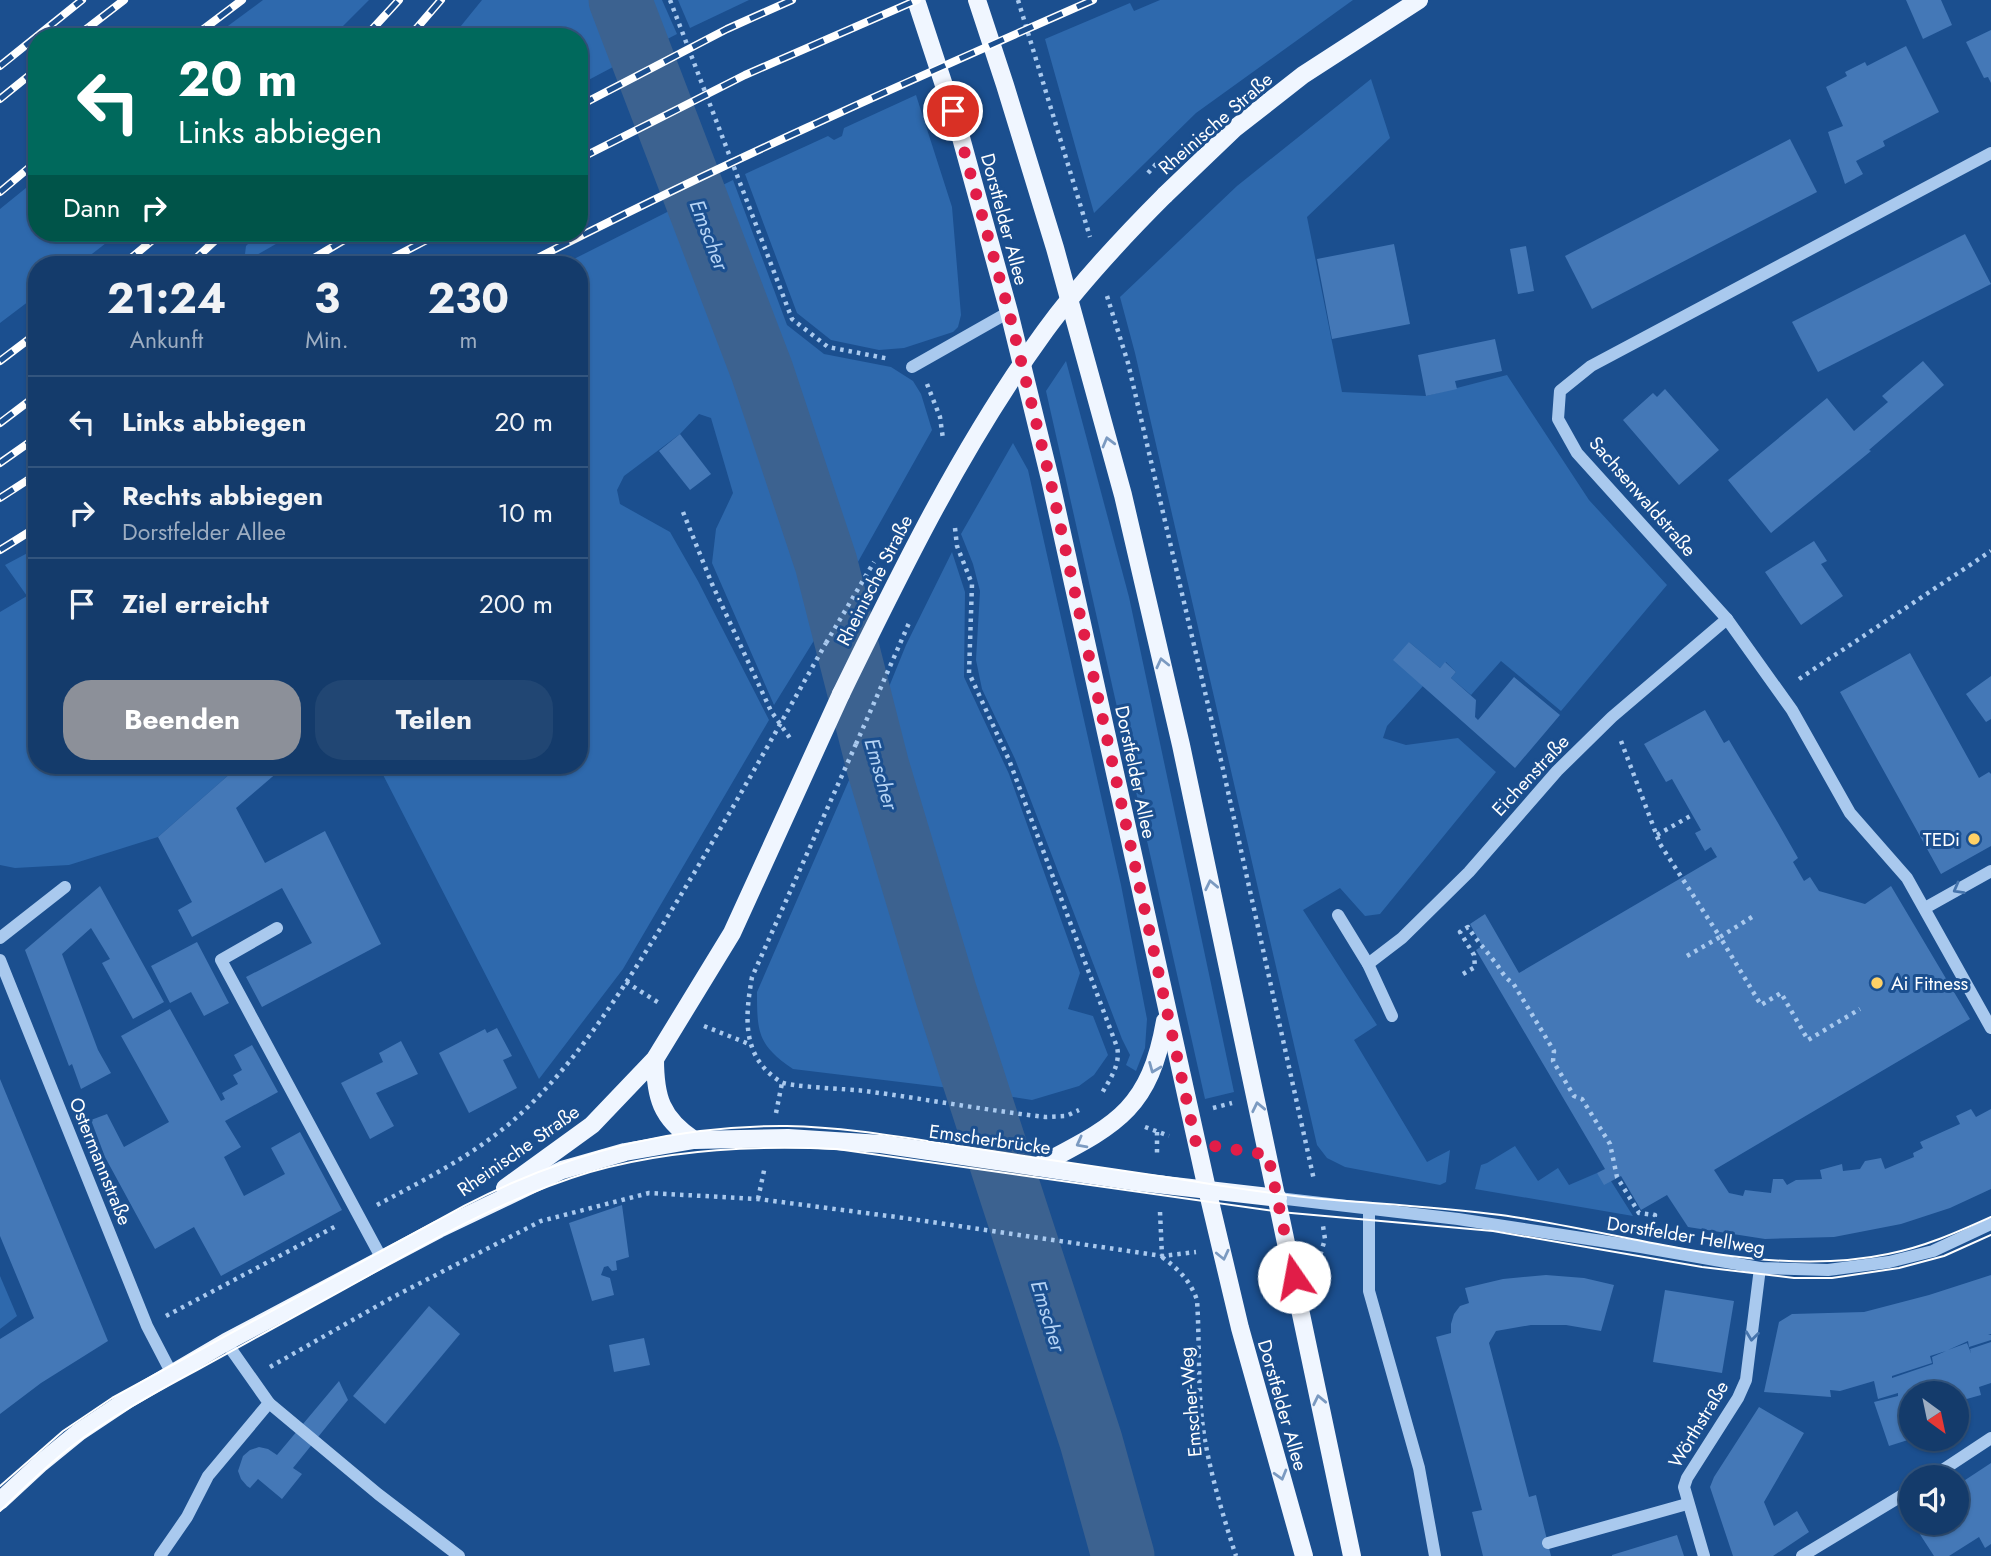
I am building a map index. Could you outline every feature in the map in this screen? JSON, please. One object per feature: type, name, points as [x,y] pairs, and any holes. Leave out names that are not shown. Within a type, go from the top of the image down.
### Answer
[{"type":"main road","name":"Dorstfelder Allee","points":[[916,0],[960,134],[1009,312],[1050,479],[1207,1189],[1240,1328],[1304,1556]]},
{"type":"main road","name":"Dorstfelder Allee","points":[[976,0],[1055,248],[1123,495],[1181,745],[1352,1556]]},
{"type":"main road","name":"Rheinische Straße","points":[[439,1229],[519,1179],[592,1125],[655,1059],[732,933],[808,764],[916,542],[994,406],[1046,330],[1119,242],[1234,129],[1303,75],[1419,0]]},
{"type":"main road","points":[[1037,1167],[1096,1135],[1136,1102],[1160,1053],[1167,1014]]},
{"type":"main road","points":[[655,1059],[655,1084],[661,1105],[676,1128],[694,1140]]},
{"type":"main road","name":"Emscherbrücke","points":[[694,1140],[771,1137],[881,1144],[1139,1182],[1278,1198]]},
{"type":"main road","name":"Rheinische Straße","points":[[0,1501],[41,1462],[79,1432],[127,1400],[226,1342],[439,1229],[562,1171],[625,1152],[694,1140]]},
{"type":"street","name":"Sachsenwaldstraße","points":[[1991,153],[1591,366],[1560,391],[1558,419],[1577,453],[1727,620],[1779,692],[1850,813],[1907,878],[1991,1028]]},
{"type":"street","points":[[912,367],[1009,312]]},
{"type":"street","name":"Eichenstraße","points":[[1368,964],[1402,938],[1469,872],[1557,771],[1612,717],[1727,620]]},
{"type":"street","points":[[1925,908],[1991,871]]},
{"type":"street","points":[[0,938],[65,887]]},
{"type":"street","points":[[1338,915],[1368,964],[1392,1016]]},
{"type":"street","points":[[277,928],[221,960],[382,1259]]},
{"type":"street","name":"Ostermannstraße","points":[[0,960],[147,1326],[172,1374]]},
{"type":"street","name":"Dorstfelder Hellweg","points":[[1278,1198],[1458,1219],[1760,1268],[1828,1270],[1889,1262],[1933,1251],[1991,1224]]},
{"type":"street","points":[[1369,1210],[1369,1291],[1419,1468],[1435,1556]]},
{"type":"street","name":"Wörthstraße","points":[[1704,1556],[1684,1487],[1687,1478],[1738,1398],[1745,1380],[1760,1268]]},
{"type":"street","points":[[226,1342],[269,1403],[378,1494],[459,1556]]},
{"type":"street","points":[[160,1556],[187,1517],[208,1476],[269,1403]]},
{"type":"street","points":[[1950,1465],[1991,1438]]},
{"type":"street","points":[[1802,1556],[1899,1497]]},
{"type":"street","points":[[1548,1543],[1687,1504]]},
{"type":"path","points":[[1018,0],[1092,244]]},
{"type":"path","points":[[1104,284],[1128,363],[1223,769],[1312,1172]]},
{"type":"path","points":[[1104,303],[1113,292]]},
{"type":"path","points":[[683,512],[771,711],[808,764]]},
{"type":"path","points":[[946,543],[958,520]]},
{"type":"path","points":[[1779,692],[1991,551]]},
{"type":"path","points":[[912,617],[752,977],[747,1007],[749,1044],[760,1063],[782,1083],[863,1091],[1045,1117],[1066,1115],[1083,1108]]},
{"type":"path","points":[[147,1326],[467,1156],[517,1117],[572,1058],[626,982],[700,866],[826,643]]},
{"type":"path","points":[[1612,717],[1657,835],[1680,879],[1720,937],[1761,1005],[1781,993],[1808,1040],[1860,1009]]},
{"type":"path","points":[[1657,835],[1692,815]]},
{"type":"path","points":[[1687,956],[1752,917]]},
{"type":"path","points":[[1463,975],[1475,967],[1474,955],[1460,932],[1468,927],[1505,978],[1513,983],[1554,1051],[1553,1060],[1574,1096],[1582,1099],[1610,1143],[1617,1177],[1639,1213],[1655,1215],[1653,1227]]},
{"type":"path","points":[[1099,1098],[1113,1075]]},
{"type":"path","points":[[779,1099],[782,1083]]},
{"type":"path","points":[[1206,1110],[1236,1102]]},
{"type":"path","points":[[1157,1132],[1157,1150]]},
{"type":"path","points":[[758,1199],[761,1183]]},
{"type":"path","points":[[251,1377],[393,1297],[541,1221],[649,1193],[758,1199],[904,1217],[1159,1256],[1183,1252]]},
{"type":"path","points":[[1320,1256],[1325,1239],[1323,1226]]},
{"type":"path","points":[[1159,1256],[1161,1243]]},
{"type":"path","name":"Emscher-Weg","points":[[1159,1256],[1180,1271],[1192,1285],[1197,1300],[1204,1434],[1212,1478],[1236,1556]]},
{"type":"shaded area","points":[[263,0],[369,0],[341,28],[225,28]]},
{"type":"shaded area","points":[[482,0],[604,0],[630,58],[588,80],[588,28],[459,28]]},
{"type":"shaded area","points":[[629,0],[662,0],[677,34],[650,48]]},
{"type":"shaded area","points":[[678,0],[749,0],[690,28]]},
{"type":"shaded area","points":[[1160,0],[1353,0],[1196,113],[1094,213],[1045,39],[1130,3],[1134,11]]},
{"type":"shaded area","points":[[1371,79],[1390,138],[1307,217],[1342,392],[1426,396],[1507,375],[1589,500],[1667,585],[1561,711],[1501,661],[1471,695],[1451,678],[1456,672],[1446,662],[1440,668],[1409,642],[1423,686],[1387,726],[1383,738],[1406,745],[1458,738],[1496,772],[1380,914],[1365,916],[1340,888],[1303,910],[1377,1025],[1354,1040],[1427,1162],[1450,1150],[1446,1182],[1440,1185],[1345,1167],[1327,1158],[1317,1145],[1120,297],[1237,186]]},
{"type":"shaded area","points":[[916,95],[952,207],[961,315],[958,327],[953,332],[904,348],[879,350],[831,340],[797,313],[745,174],[828,136],[834,140],[842,136],[844,128]]},
{"type":"shaded area","points":[[733,180],[787,325],[824,354],[891,367],[913,381],[921,394],[932,430],[845,585],[702,195]]},
{"type":"shaded area","points":[[28,186],[28,242],[107,242],[89,256],[28,256],[28,302],[0,323],[0,209]]},
{"type":"shaded area","points":[[687,202],[831,613],[774,705],[712,563],[716,529],[733,493],[711,418],[699,414],[680,434],[624,476],[617,490],[620,504],[670,532],[769,720],[623,969],[539,1079],[383,774],[588,774],[588,256],[580,256]]},
{"type":"shaded area","points":[[250,242],[279,242],[255,256],[245,254],[246,246]]},
{"type":"shaded area","points":[[1066,361],[1129,597],[1234,1092],[1205,1099],[1046,391]]},
{"type":"shaded area","points":[[1013,443],[1028,470],[1121,885],[1147,1019],[1145,1048],[1136,1071],[1126,1065],[1130,1055],[1015,759],[982,689],[976,660],[980,591],[961,534]]},
{"type":"shaded area","points":[[952,552],[965,592],[964,677],[1009,774],[1080,973],[1068,1009],[1093,1016],[1108,1055],[1094,1075],[1079,1086],[1032,1100],[993,1094],[955,991],[916,833],[880,709],[906,645]]},
{"type":"shaded area","points":[[28,553],[28,774],[230,774],[158,837],[69,865],[15,868],[0,865],[0,612],[27,596],[5,565]]},
{"type":"shaded area","points":[[866,741],[914,903],[913,923],[966,1090],[793,1069],[766,1045],[759,1028],[757,992]]},
{"type":"shaded area","points":[[1515,1146],[1538,1181],[1558,1168],[1569,1185],[1597,1173],[1611,1181],[1633,1216],[1475,1189],[1481,1165]]},
{"type":"shaded area","points":[[0,1276],[17,1316],[0,1329]]},
{"type":"building","points":[[1906,0],[1941,0],[1952,25],[1923,39]]},
{"type":"building","points":[[1991,30],[1991,83],[1988,77],[1984,78],[1966,42]]},
{"type":"building","points":[[1906,46],[1939,112],[1883,141],[1885,146],[1856,161],[1863,174],[1845,184],[1828,132],[1843,126],[1826,87],[1847,76],[1845,72],[1865,62],[1867,66]]},
{"type":"building","points":[[1790,139],[1817,192],[1592,309],[1565,256]]},
{"type":"building","points":[[1965,234],[1991,284],[1818,372],[1792,322]]},
{"type":"building","points":[[1394,244],[1410,324],[1332,339],[1317,259]]},
{"type":"building","points":[[1526,246],[1534,291],[1518,294],[1510,249]]},
{"type":"building","points":[[1495,339],[1502,371],[1455,381],[1457,389],[1426,396],[1418,355]]},
{"type":"building","points":[[1923,361],[1944,385],[1869,450],[1871,451],[1771,533],[1728,480],[1827,398],[1854,431],[1888,402],[1882,396]]},
{"type":"building","points":[[1665,389],[1719,450],[1679,485],[1623,420],[1653,393],[1657,397]]},
{"type":"building","points":[[680,434],[711,474],[690,490],[659,451]]},
{"type":"building","points":[[1814,541],[1827,561],[1821,564],[1843,596],[1801,625],[1765,572]]},
{"type":"building","points":[[1409,642],[1440,668],[1445,662],[1456,672],[1451,678],[1476,700],[1475,717],[1478,720],[1514,677],[1560,715],[1515,768],[1393,660]]},
{"type":"building","points":[[1910,653],[1979,778],[1989,772],[1991,774],[1991,846],[1941,874],[1840,692]]},
{"type":"building","points":[[1991,676],[1991,719],[1986,722],[1966,694]]},
{"type":"building","points":[[1705,710],[1724,743],[1729,740],[1778,823],[1798,858],[1793,862],[1804,881],[1810,877],[1819,891],[1865,904],[1891,886],[1970,1019],[1714,1170],[1729,1193],[1743,1196],[1745,1190],[1771,1193],[1773,1179],[1783,1179],[1787,1185],[1796,1180],[1822,1179],[1820,1170],[1842,1164],[1843,1171],[1860,1169],[1865,1161],[1881,1158],[1885,1169],[1914,1157],[1913,1153],[1923,1148],[1920,1142],[1960,1124],[1956,1116],[1971,1109],[1976,1117],[1991,1109],[1991,1189],[1950,1208],[1901,1224],[1834,1237],[1765,1239],[1688,1227],[1667,1195],[1641,1210],[1621,1176],[1604,1185],[1597,1173],[1605,1169],[1476,950],[1482,946],[1470,924],[1485,914],[1519,973],[1717,857],[1711,847],[1705,851],[1695,833],[1701,830],[1672,779],[1666,782],[1644,744]]},
{"type":"building","points":[[230,774],[276,774],[236,808],[265,863],[325,831],[381,944],[262,1007],[246,977],[312,943],[282,888],[192,937],[178,910],[192,902],[158,837]]},
{"type":"building","points":[[100,886],[164,1002],[133,1019],[102,963],[110,959],[91,928],[62,954],[98,1050],[111,1073],[81,1089],[72,1064],[69,1066],[25,950]]},
{"type":"building","points":[[197,942],[229,1003],[204,1016],[191,992],[170,1003],[151,966]]},
{"type":"building","points":[[170,1009],[221,1101],[225,1099],[222,1093],[238,1084],[233,1075],[242,1070],[234,1055],[252,1045],[278,1092],[225,1121],[241,1147],[224,1157],[244,1196],[285,1174],[271,1148],[300,1132],[342,1210],[221,1276],[194,1227],[155,1249],[105,1157],[91,1120],[107,1114],[124,1147],[169,1122],[121,1036]]},
{"type":"building","points":[[497,1028],[512,1056],[503,1060],[517,1088],[469,1113],[439,1053],[485,1029],[487,1033]]},
{"type":"building","points":[[401,1041],[418,1074],[376,1093],[394,1126],[370,1139],[341,1083],[383,1062],[379,1053]]},
{"type":"building","points":[[0,1079],[108,1341],[41,1383],[0,1414],[0,1339],[34,1318],[0,1236]]},
{"type":"building","points":[[622,1205],[629,1257],[616,1261],[617,1270],[604,1267],[601,1275],[610,1278],[614,1295],[592,1301],[569,1223]]},
{"type":"building","points":[[1546,1275],[1584,1278],[1614,1285],[1601,1331],[1566,1325],[1531,1325],[1496,1331],[1489,1343],[1529,1497],[1536,1495],[1551,1556],[1483,1556],[1472,1512],[1482,1510],[1436,1337],[1451,1333],[1454,1314],[1460,1306],[1469,1303],[1465,1288],[1503,1279]]},
{"type":"building","points":[[1991,1275],[1991,1334],[1988,1335],[1991,1335],[1991,1340],[1969,1347],[1968,1341],[1948,1350],[1967,1343],[1971,1353],[1970,1349],[1991,1342],[1991,1383],[1979,1387],[1981,1395],[1969,1398],[1969,1381],[1899,1381],[1899,1443],[1889,1446],[1874,1402],[1898,1396],[1898,1393],[1878,1399],[1874,1381],[1840,1391],[1830,1390],[1831,1397],[1764,1392],[1779,1322],[1792,1314],[1864,1312]],"holes":[[[1946,1351],[1932,1357],[1933,1364],[1892,1378],[1932,1363],[1930,1356]]]},
{"type":"building","points":[[1665,1290],[1734,1301],[1722,1373],[1653,1362]]},
{"type":"building","points":[[429,1306],[460,1334],[385,1424],[353,1396]]},
{"type":"building","points":[[644,1338],[650,1365],[614,1372],[609,1345]]},
{"type":"building","points":[[339,1381],[348,1400],[293,1468],[302,1474],[282,1499],[258,1479],[250,1488],[247,1486],[238,1471],[243,1456],[259,1447],[277,1455]]},
{"type":"building","points":[[1759,1407],[1804,1433],[1764,1502],[1774,1526],[1797,1511],[1809,1532],[1773,1556],[1733,1556],[1710,1487]]},
{"type":"building","points":[[1991,1463],[1991,1544],[1985,1548],[1979,1537],[1949,1556],[1934,1556],[1920,1535],[1969,1535],[1969,1477]]},
{"type":"building","points":[[1677,1535],[1684,1556],[1612,1556],[1612,1555]]},
{"type":"waterway","name":"Emscher","points":[[620,0],[762,371],[826,563],[878,767],[946,994],[1091,1441],[1123,1556]]},
{"type":"tram line","points":[[0,1486],[63,1431],[112,1398],[464,1206],[502,1187],[581,1157],[661,1137],[703,1131],[787,1126],[854,1131],[1281,1194],[1501,1215],[1744,1258],[1841,1260],[1888,1254],[1941,1238],[1991,1217]]},
{"type":"tram line","points":[[0,1511],[62,1454],[117,1416],[423,1245],[488,1212],[555,1184],[590,1172],[651,1158],[744,1148],[837,1149],[1280,1212],[1493,1231],[1702,1267],[1794,1278],[1832,1278],[1899,1268],[1944,1256],[1991,1235]]},
{"type":"railway","points":[[47,28],[82,0]]},
{"type":"railway","points":[[88,28],[124,0]]},
{"type":"railway","points":[[205,28],[242,0]]},
{"type":"railway","points":[[373,28],[399,0]]},
{"type":"railway","points":[[417,28],[441,0]]},
{"type":"railway","points":[[588,101],[727,29],[792,0]]},
{"type":"railway","points":[[588,154],[745,75],[917,0]]},
{"type":"railway","points":[[588,233],[736,160],[1093,0]]},
{"type":"railway","points":[[0,66],[28,43]]},
{"type":"railway","points":[[0,99],[28,76]]},
{"type":"railway","points":[[0,192],[28,169]]},
{"type":"railway","points":[[134,256],[150,242]]},
{"type":"railway","points":[[199,256],[213,242]]},
{"type":"railway","points":[[317,256],[341,242]]},
{"type":"railway","points":[[396,256],[423,242]]},
{"type":"railway","points":[[542,256],[570,242]]},
{"type":"railway","points":[[0,361],[28,340]]},
{"type":"railway","points":[[0,423],[28,402]]},
{"type":"railway","points":[[0,463],[28,443]]},
{"type":"railway","points":[[0,498],[28,480]]},
{"type":"railway","points":[[0,550],[28,533]]},
{"type":"place","name":"TEDi","points":[[1974,839]]},
{"type":"place","name":"Ai Fitness","points":[[1877,983]]},
{"type":"route","points":[[953,111],[1009,312],[1050,479],[1196,1143],[1268,1155],[1294,1277]]}]
